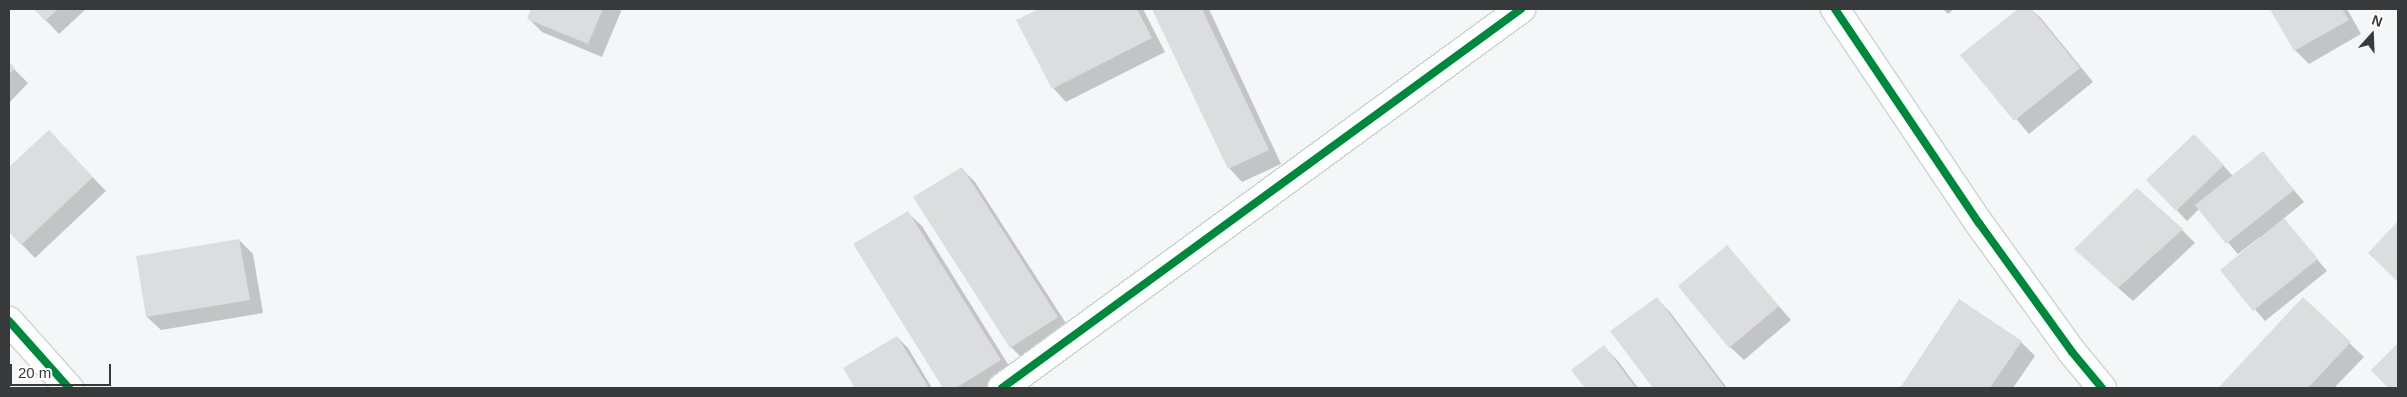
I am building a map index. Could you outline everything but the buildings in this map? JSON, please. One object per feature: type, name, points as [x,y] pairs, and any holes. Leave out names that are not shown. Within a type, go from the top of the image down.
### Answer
[{"type":"street","points":[[1002,388],[1521,9]]},
{"type":"street","points":[[1835,9],[1979,223],[2072,352],[2102,388]]},
{"type":"street","points":[[9,321],[69,388]]},
{"type":"cycle path","points":[[1002,388],[1521,9]]},
{"type":"cycle path","points":[[1835,9],[1979,223],[2072,352],[2102,388]]},
{"type":"cycle path","points":[[9,321],[69,388]]}]
